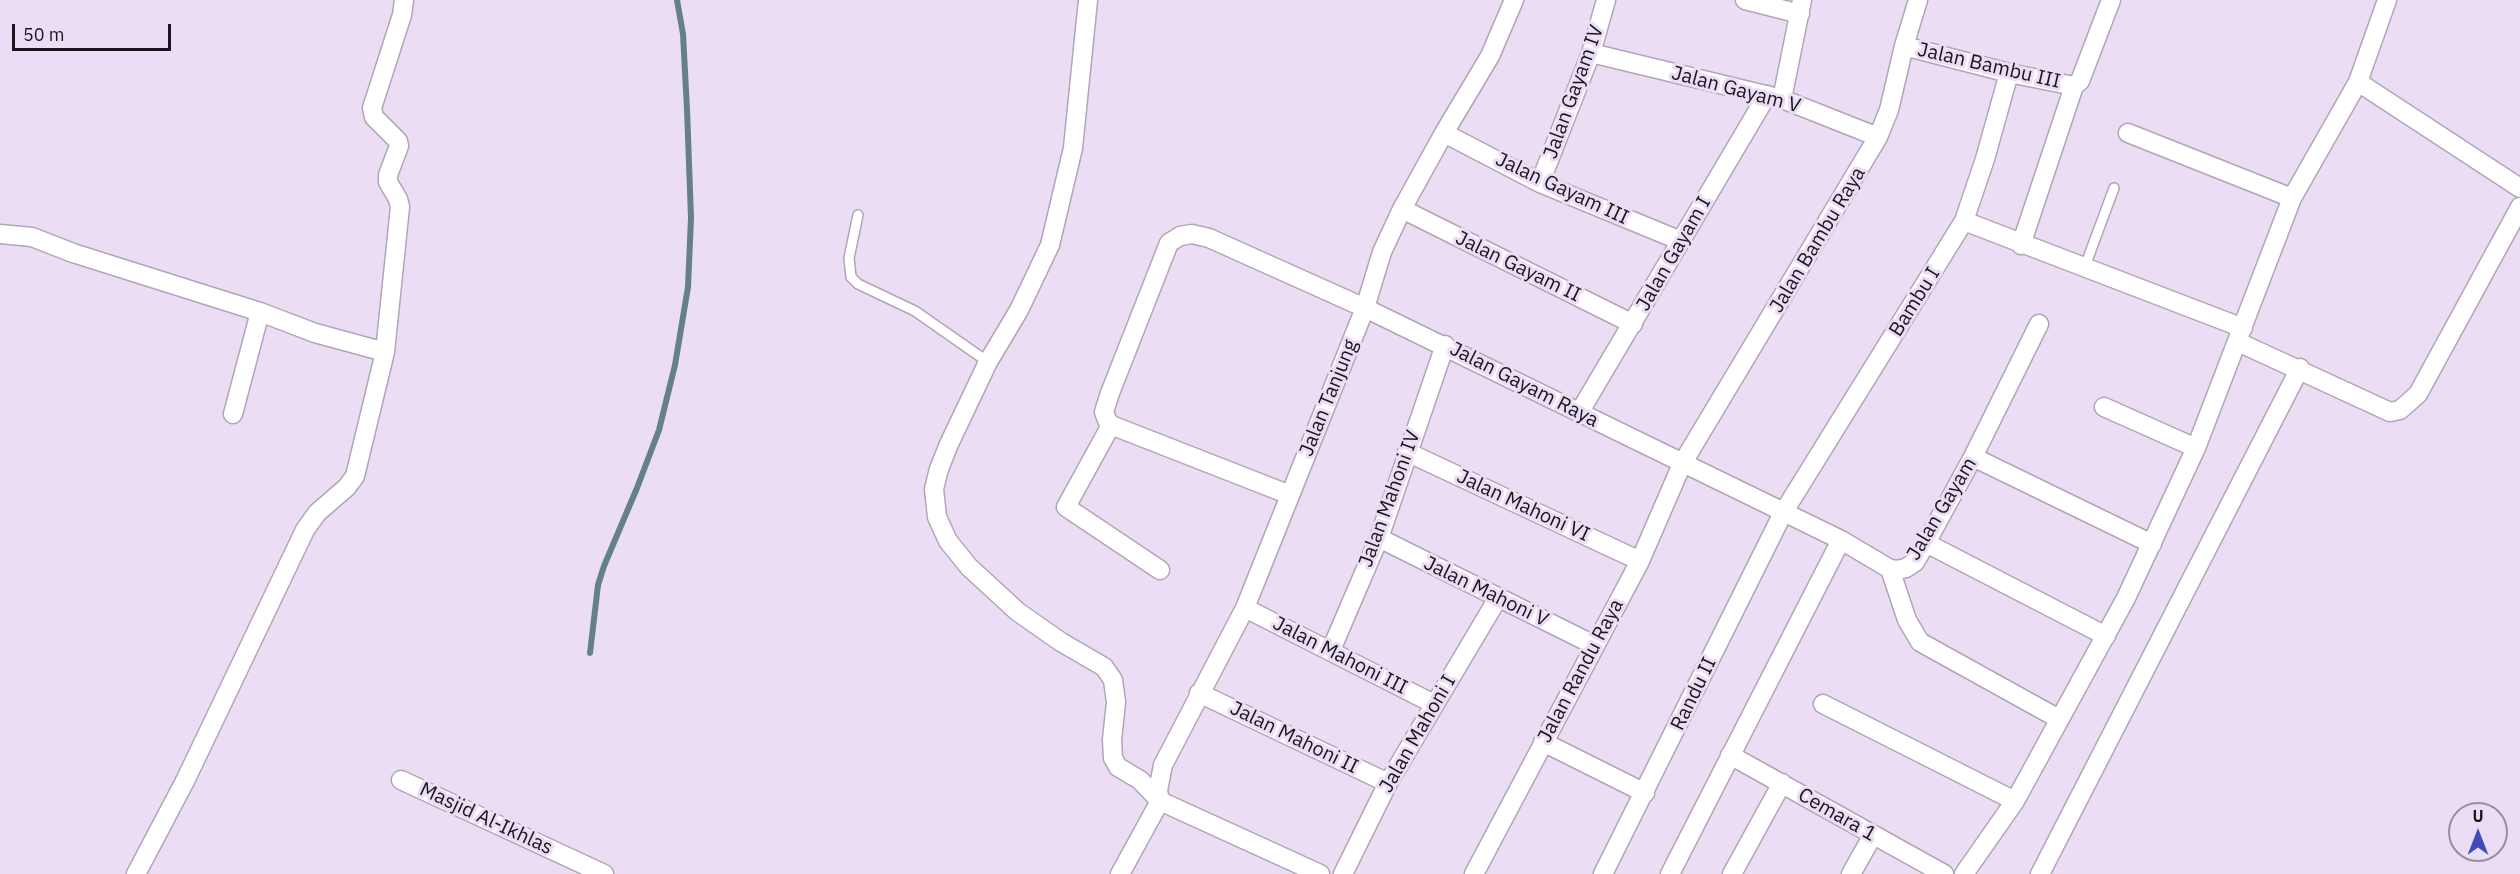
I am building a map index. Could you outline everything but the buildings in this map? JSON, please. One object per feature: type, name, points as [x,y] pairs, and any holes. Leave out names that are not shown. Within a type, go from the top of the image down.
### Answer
[{"type":"street","points":[[136,874],[186,781],[301,537],[317,513],[347,487],[355,476],[385,352],[400,207],[388,182],[388,175],[399,146],[398,141],[374,117],[372,108],[402,15],[404,0]]},
{"type":"street","points":[[1088,0],[1073,148],[1050,245],[1019,310],[988,362],[939,469],[934,489],[937,517],[948,541],[969,567],[1018,612],[1061,642],[1104,667],[1113,680],[1116,702],[1112,740],[1113,758],[1118,767],[1140,780],[1160,801],[1320,874]]},
{"type":"street","name":"Jalan Tanjung","points":[[1160,801],[1158,790],[1163,765],[1245,608],[1365,308],[1382,252],[1402,209],[1444,133],[1490,57],[1514,0]]},
{"type":"street","name":"Jalan Gayam IV","points":[[1540,183],[1591,53],[1606,0]]},
{"type":"street","points":[[1745,0],[1801,7]]},
{"type":"street","name":"Jalan Bambu Raya","points":[[1682,465],[1878,137],[1889,110],[1904,46],[1918,0]]},
{"type":"street","points":[[1964,874],[2015,801],[2106,636],[2152,544],[2196,448],[2292,198],[2358,82],[2388,0]]},
{"type":"street","points":[[2021,245],[2074,86],[2080,81],[2107,1]]},
{"type":"street","name":"Jalan Gayam I","points":[[1579,413],[1681,241],[1774,97],[1801,7]]},
{"type":"street","name":"Jalan Bambu III","points":[[1904,46],[2009,73],[2074,86]]},
{"type":"street","name":"Jalan Gayam V","points":[[1591,53],[1774,97],[1878,137]]},
{"type":"street","name":"Bambu I","points":[[1783,513],[1964,221],[1985,159],[2009,73]]},
{"type":"street","points":[[2358,82],[2520,188]]},
{"type":"street","name":"Jalan Gayam III","points":[[1444,133],[1540,183],[1681,241]]},
{"type":"street","points":[[2128,133],[2292,198]]},
{"type":"street","points":[[1964,221],[2084,268],[2241,335],[2345,392],[2390,412],[2400,410],[2418,394],[2520,207]]},
{"type":"street","name":"Jalan Gayam II","points":[[1402,209],[1633,324]]},
{"type":"street","points":[[0,234],[32,237],[164,283],[260,312],[333,339],[385,352]]},
{"type":"street","name":"Jalan Gayam Raya","points":[[1111,425],[1104,412],[1110,393],[1169,243],[1180,236],[1192,234],[1209,238],[1445,345],[1682,465]]},
{"type":"street","points":[[234,414],[260,312]]},
{"type":"street","name":"Jalan Gayam","points":[[1682,465],[1840,540],[1890,569],[1906,568],[1915,562],[1973,457],[2039,324]]},
{"type":"street","name":"Jalan Mahoni IV","points":[[1330,650],[1378,538],[1445,345]]},
{"type":"street","points":[[2040,874],[2301,368]]},
{"type":"street","points":[[2104,407],[2196,448]]},
{"type":"street","points":[[1160,570],[1066,507],[1111,425],[1290,495]]},
{"type":"street","name":"Jalan Mahoni VI","points":[[1407,452],[1640,561]]},
{"type":"street","points":[[1973,457],[2152,544]]},
{"type":"street","name":"Jalan Randu Raya","points":[[1474,874],[1640,561],[1682,465]]},
{"type":"street","name":"Randu II","points":[[1603,874],[1783,513]]},
{"type":"street","name":"Jalan Mahoni V","points":[[1378,538],[1594,645]]},
{"type":"street","points":[[1670,874],[1840,540]]},
{"type":"street","points":[[1926,543],[2106,636]]},
{"type":"street","points":[[1890,569],[1907,620],[1920,642],[2059,719]]},
{"type":"street","name":"Jalan Mahoni I","points":[[1343,874],[1388,783],[1498,598]]},
{"type":"street","name":"Jalan Mahoni III","points":[[1245,608],[1434,704]]},
{"type":"street","name":"Jalan Mahoni II","points":[[1199,693],[1388,783]]},
{"type":"street","points":[[1823,704],[2015,801]]},
{"type":"street","points":[[1543,742],[1645,793]]},
{"type":"street","name":"Cemara 1","points":[[1730,755],[1944,874]]},
{"type":"street","name":"Masjid Al-Ikhlas","points":[[401,780],[604,874]]},
{"type":"street","points":[[1732,874],[1782,783]]},
{"type":"street","points":[[1119,874],[1160,801]]},
{"type":"street","points":[[1851,874],[1873,835]]},
{"type":"lane","points":[[2084,268],[2114,188]]},
{"type":"lane","points":[[858,215],[849,258],[851,277],[858,284],[915,311],[988,362]]},
{"type":"waterway","points":[[590,653],[598,585],[659,430],[675,365],[688,287],[691,218],[687,109],[683,34],[677,0]]}]
